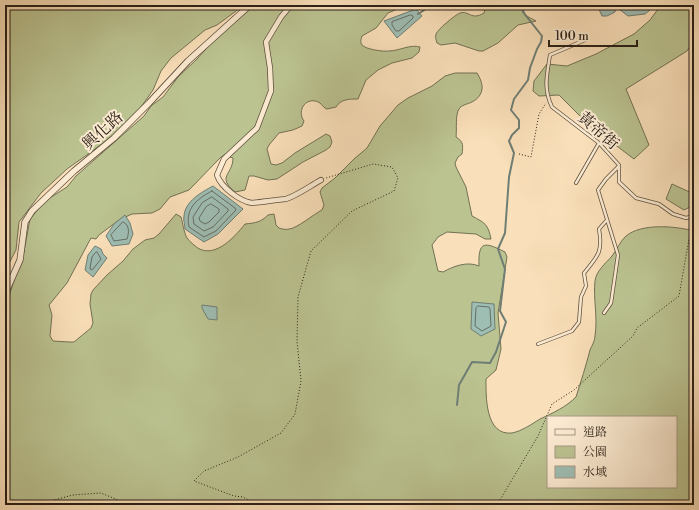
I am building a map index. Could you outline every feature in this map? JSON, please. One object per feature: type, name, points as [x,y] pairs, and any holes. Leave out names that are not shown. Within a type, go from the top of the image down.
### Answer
[{"type":"street","name":"興化路","points":[[5,294],[20,260],[25,222],[32,211],[69,175],[114,138],[188,61],[250,5]]},
{"type":"street","points":[[291,5],[281,17],[266,42],[270,68],[271,91],[257,128],[224,159],[217,175],[218,180],[226,188],[241,199],[252,203],[285,199],[321,180]]},
{"type":"lane","points":[[548,99],[545,85],[550,55],[585,40]]},
{"type":"lane","name":"黃帝街","points":[[548,99],[552,107],[600,143],[619,165],[619,182],[636,198],[660,204],[673,214],[686,218],[694,216]]},
{"type":"lane","points":[[576,183],[600,143]]},
{"type":"lane","points":[[604,313],[611,303],[618,255],[598,190],[619,165]]},
{"type":"lane","points":[[538,344],[572,331],[579,322],[581,297],[586,286],[584,273],[598,256],[601,242],[598,229],[607,220]]},
{"type":"path","points":[[518,154],[531,157],[539,114],[548,99]]},
{"type":"path","points":[[258,505],[243,497],[234,496],[194,481],[204,472],[238,457],[281,433],[294,414],[301,381],[297,341],[298,297],[311,251],[352,211],[394,191],[398,178],[392,167],[372,164],[321,180]]},
{"type":"path","points":[[497,505],[538,436],[552,404],[574,390],[634,336],[636,328],[679,296],[692,222],[694,220]]},
{"type":"path","points":[[694,239],[692,246],[694,254]]},
{"type":"path","points":[[35,505],[72,495],[101,493],[130,505]]},
{"type":"green space","points":[[5,5],[242,5],[217,25],[205,30],[171,58],[161,71],[153,90],[141,107],[109,139],[67,169],[41,193],[19,222],[16,250],[5,271]]},
{"type":"green space","points":[[255,5],[407,5],[388,13],[376,28],[362,36],[361,43],[367,48],[383,51],[393,51],[412,46],[420,47],[419,52],[412,58],[392,63],[378,70],[366,80],[358,99],[346,100],[340,102],[336,107],[327,109],[315,101],[307,102],[302,108],[301,112],[304,121],[302,126],[293,130],[279,133],[269,145],[267,149],[271,164],[276,165],[282,163],[326,134],[330,136],[332,142],[330,147],[326,150],[303,162],[277,179],[268,180],[249,176],[245,190],[235,192],[229,187],[226,179],[231,168],[233,158],[224,155],[189,190],[170,197],[160,209],[152,213],[132,214],[119,220],[96,239],[91,238],[67,283],[49,305],[52,315],[50,336],[53,341],[74,342],[91,328],[93,323],[90,304],[93,290],[123,261],[133,249],[145,240],[154,238],[159,234],[176,214],[181,217],[187,238],[201,250],[208,251],[215,250],[229,241],[245,224],[258,222],[268,215],[274,214],[276,225],[279,228],[287,229],[296,227],[322,210],[324,205],[320,192],[322,188],[367,148],[380,126],[398,105],[408,98],[432,86],[445,76],[455,73],[477,73],[482,85],[481,93],[472,102],[460,108],[457,115],[456,137],[462,142],[463,149],[462,154],[458,157],[455,163],[466,187],[472,216],[485,224],[489,230],[491,239],[485,239],[476,234],[447,232],[438,237],[432,245],[438,271],[443,272],[465,264],[479,266],[480,251],[484,246],[488,245],[505,252],[507,257],[498,313],[501,349],[496,370],[486,379],[487,404],[492,422],[503,432],[516,432],[540,419],[559,410],[576,397],[595,338],[596,277],[604,264],[612,256],[626,236],[641,229],[650,227],[668,227],[694,231],[694,505],[5,505],[5,309],[16,274],[22,262],[30,219],[45,201],[67,187],[76,176],[144,116],[151,106],[163,97],[178,77],[216,38]]},
{"type":"green space","points":[[486,5],[523,5],[525,14],[536,21],[518,25],[498,43],[483,51],[455,43],[441,45],[437,43],[436,34],[451,19],[463,12],[473,16],[480,15],[484,13]]},
{"type":"green space","points":[[661,5],[694,5],[694,40],[687,51],[626,89],[649,145],[634,159],[589,125],[559,95],[539,96],[533,91],[534,81],[547,64],[567,66],[596,54],[634,34],[650,20]]},
{"type":"green space","points":[[672,184],[694,194],[694,205],[684,210],[666,199]]},
{"type":"water","points":[[597,5],[616,5],[615,12],[607,16],[602,16]]},
{"type":"water","points":[[619,5],[652,5],[650,10],[645,14],[628,16],[619,9]]},
{"type":"water","points":[[416,9],[422,16],[397,38],[384,21]]},
{"type":"water","points":[[213,186],[243,209],[218,234],[204,242],[185,229],[184,216],[187,206],[191,201],[199,194]]},
{"type":"water","points":[[125,215],[130,223],[133,234],[129,244],[112,246],[106,236],[114,224]]},
{"type":"water","points":[[95,246],[101,249],[107,258],[93,277],[85,270],[88,255]]},
{"type":"water","points":[[472,302],[494,304],[495,329],[481,336],[471,329]]},
{"type":"water","points":[[202,305],[217,307],[217,320],[208,319]]},
{"type":"waterway","points":[[457,405],[459,385],[472,362],[490,363],[496,352],[506,322],[500,311],[505,269],[498,249],[505,233],[509,177],[514,153],[509,141],[512,135],[519,128],[519,120],[511,110],[514,99],[528,80],[530,68],[542,36],[523,12],[524,5]]},
{"type":"waterway","points":[[418,14],[426,9]]}]
